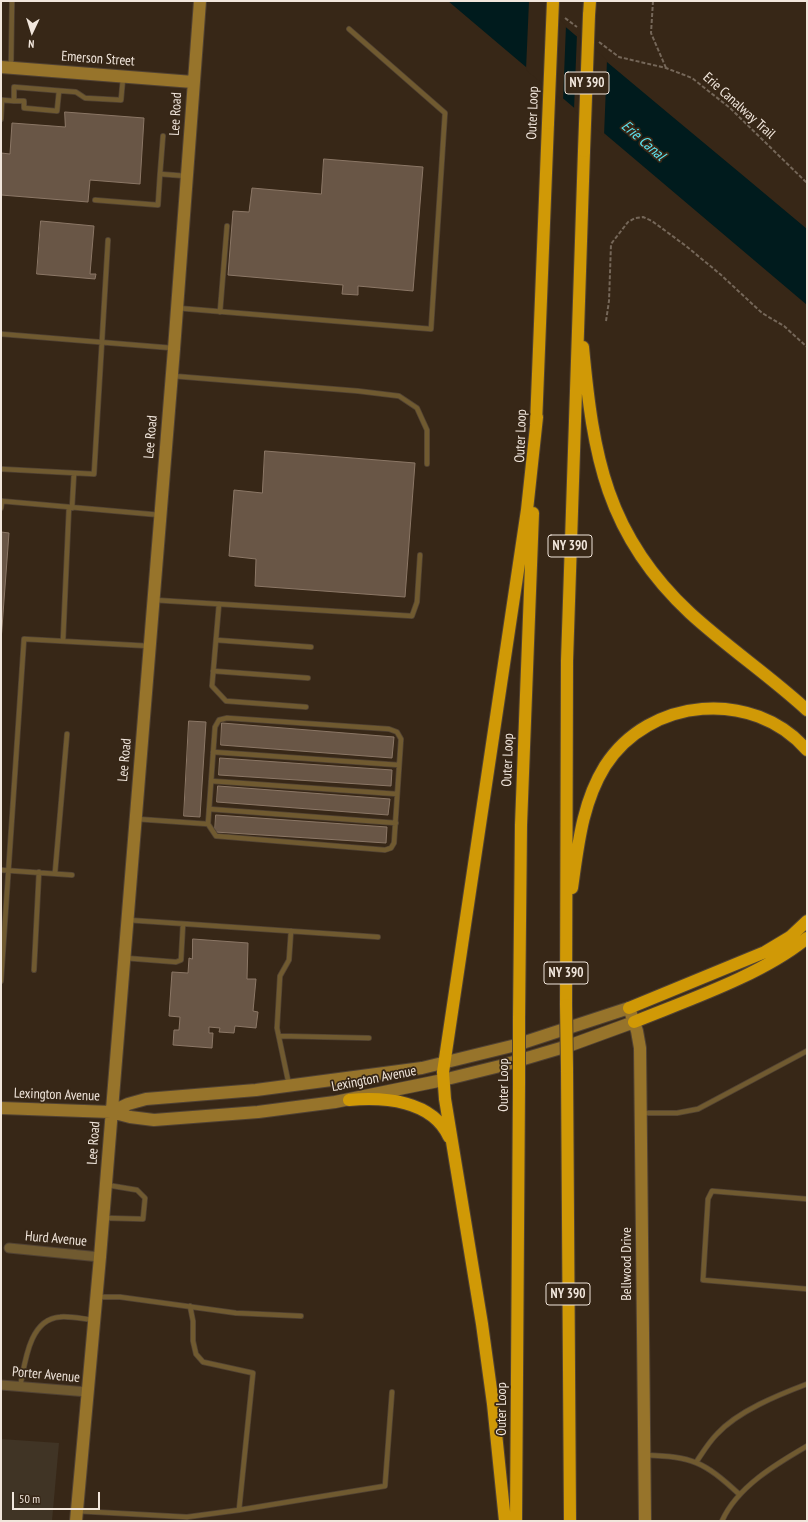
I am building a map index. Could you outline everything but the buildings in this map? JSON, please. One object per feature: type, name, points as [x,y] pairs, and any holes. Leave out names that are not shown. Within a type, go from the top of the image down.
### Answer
[{"type":"highway","name":"Outer Loop","points":[[516,1521],[521,818],[553,1]]},
{"type":"highway","name":"NY 390","points":[[570,1521],[566,1068],[566,661],[590,1]]},
{"type":"highway","points":[[580,275],[584,354],[594,440],[603,475],[624,528],[644,561],[682,605],[807,710]]},
{"type":"highway","points":[[505,1521],[489,1375],[443,1080],[444,1064],[526,510],[536,417]]},
{"type":"highway","points":[[566,941],[579,838],[591,796],[609,761],[631,737],[655,722],[673,714],[700,708],[719,708],[744,712],[771,722],[790,734],[807,750]]},
{"type":"highway","points":[[629,1008],[765,952],[790,937],[807,921]]},
{"type":"highway","points":[[634,1022],[709,991],[759,968],[789,952],[807,938]]},
{"type":"highway","points":[[349,1100],[390,1100],[420,1108],[442,1126],[453,1148]]},
{"type":"street","name":"Lee Road","points":[[77,1516],[100,1257],[172,376],[200,1]]},
{"type":"street","name":"Emerson Street","points":[[6,67],[193,82]]},
{"type":"street","name":"Lexington Avenue","points":[[111,1112],[128,1104],[146,1099],[290,1086],[408,1071],[444,1064],[545,1037],[629,1008]]},
{"type":"street","name":"Bellwood Drive","points":[[629,1008],[640,1048],[645,1521]]},
{"type":"street","name":"Lexington Avenue","points":[[1,1108],[111,1112],[138,1119],[174,1119],[258,1112],[349,1100],[443,1080],[543,1054],[634,1022]]},
{"type":"street","name":"Hurd Avenue","points":[[9,1248],[100,1257]]},
{"type":"street","name":"Porter Avenue","points":[[1,1385],[88,1392]]},
{"type":"lane","points":[[6,67],[12,1]]},
{"type":"lane","points":[[177,308],[431,330],[446,113],[349,28]]},
{"type":"lane","points":[[14,101],[14,87],[76,92],[85,98],[121,100],[124,76]]},
{"type":"lane","points":[[1,119],[2,100],[24,101],[24,108],[57,111],[58,91]]},
{"type":"lane","points":[[95,200],[158,205],[163,136]]},
{"type":"lane","points":[[160,174],[187,176]]},
{"type":"lane","points":[[220,312],[227,226]]},
{"type":"lane","points":[[1,469],[94,474],[108,240]]},
{"type":"lane","points":[[1,334],[174,349]]},
{"type":"lane","points":[[172,376],[358,391],[399,396],[417,408],[427,430],[427,464]]},
{"type":"lane","points":[[63,641],[74,473]]},
{"type":"lane","points":[[1,508],[1,501],[160,516]]},
{"type":"lane","points":[[153,600],[412,616],[417,602],[420,555]]},
{"type":"lane","points":[[219,604],[212,686],[226,701],[306,707]]},
{"type":"lane","points":[[1,980],[24,639],[149,646]]},
{"type":"lane","points":[[216,640],[311,646]]},
{"type":"lane","points":[[213,671],[308,678]]},
{"type":"lane","points":[[227,718],[381,728],[397,732],[401,738],[394,843],[391,848],[385,850],[216,836],[208,824],[213,752],[215,727],[219,720],[227,718]]},
{"type":"lane","points":[[55,874],[67,734]]},
{"type":"lane","points":[[213,752],[399,765]]},
{"type":"lane","points":[[211,781],[397,794]]},
{"type":"lane","points":[[209,810],[396,824]]},
{"type":"lane","points":[[135,819],[208,824]]},
{"type":"lane","points":[[1,870],[72,875]]},
{"type":"lane","points":[[34,970],[39,872]]},
{"type":"lane","points":[[127,920],[378,937]]},
{"type":"lane","points":[[124,958],[176,962],[181,960],[184,924]]},
{"type":"lane","points":[[290,1086],[277,1028],[280,976],[289,960],[291,931]]},
{"type":"lane","points":[[279,1036],[369,1038]]},
{"type":"lane","points":[[641,1113],[677,1113],[698,1109],[807,1051]]},
{"type":"lane","points":[[103,1218],[143,1219],[145,1198],[137,1190],[105,1185]]},
{"type":"lane","points":[[807,1199],[712,1191],[708,1199],[703,1280],[807,1289]]},
{"type":"lane","points":[[96,1298],[120,1297],[236,1313],[301,1316]]},
{"type":"lane","points":[[190,1306],[193,1321],[193,1341],[196,1354],[202,1362],[253,1373],[239,1510]]},
{"type":"lane","points":[[20,1387],[33,1338],[42,1324],[59,1317],[94,1320]]},
{"type":"lane","points":[[697,1461],[718,1433],[741,1415],[782,1394],[807,1384]]},
{"type":"lane","points":[[77,1516],[187,1517],[385,1486],[392,1392]]},
{"type":"lane","points":[[722,1521],[728,1508],[739,1494],[807,1446]]},
{"type":"lane","points":[[644,1454],[672,1456],[697,1461],[711,1470],[739,1494]]},
{"type":"path","points":[[654,1],[651,33],[666,68]]},
{"type":"path","points":[[561,14],[578,27]]},
{"type":"path","name":"Erie Canalway Trail","points":[[596,40],[619,57],[666,68],[692,78],[730,108],[807,183]]},
{"type":"path","points":[[606,320],[609,301],[611,244],[628,222],[635,218],[643,217],[652,221],[686,246],[720,274],[762,313],[784,326],[807,347]]},
{"type":"shaded area","points":[[1,1439],[59,1443],[52,1521],[1,1521]]},
{"type":"water","name":"Erie Canal","points":[[448,1],[535,1],[807,229],[807,305]]},
{"type":"pier","points":[[529,1],[538,1],[566,25],[563,101],[526,70]]},
{"type":"pier","points":[[577,34],[607,60],[604,136],[574,110]]}]
